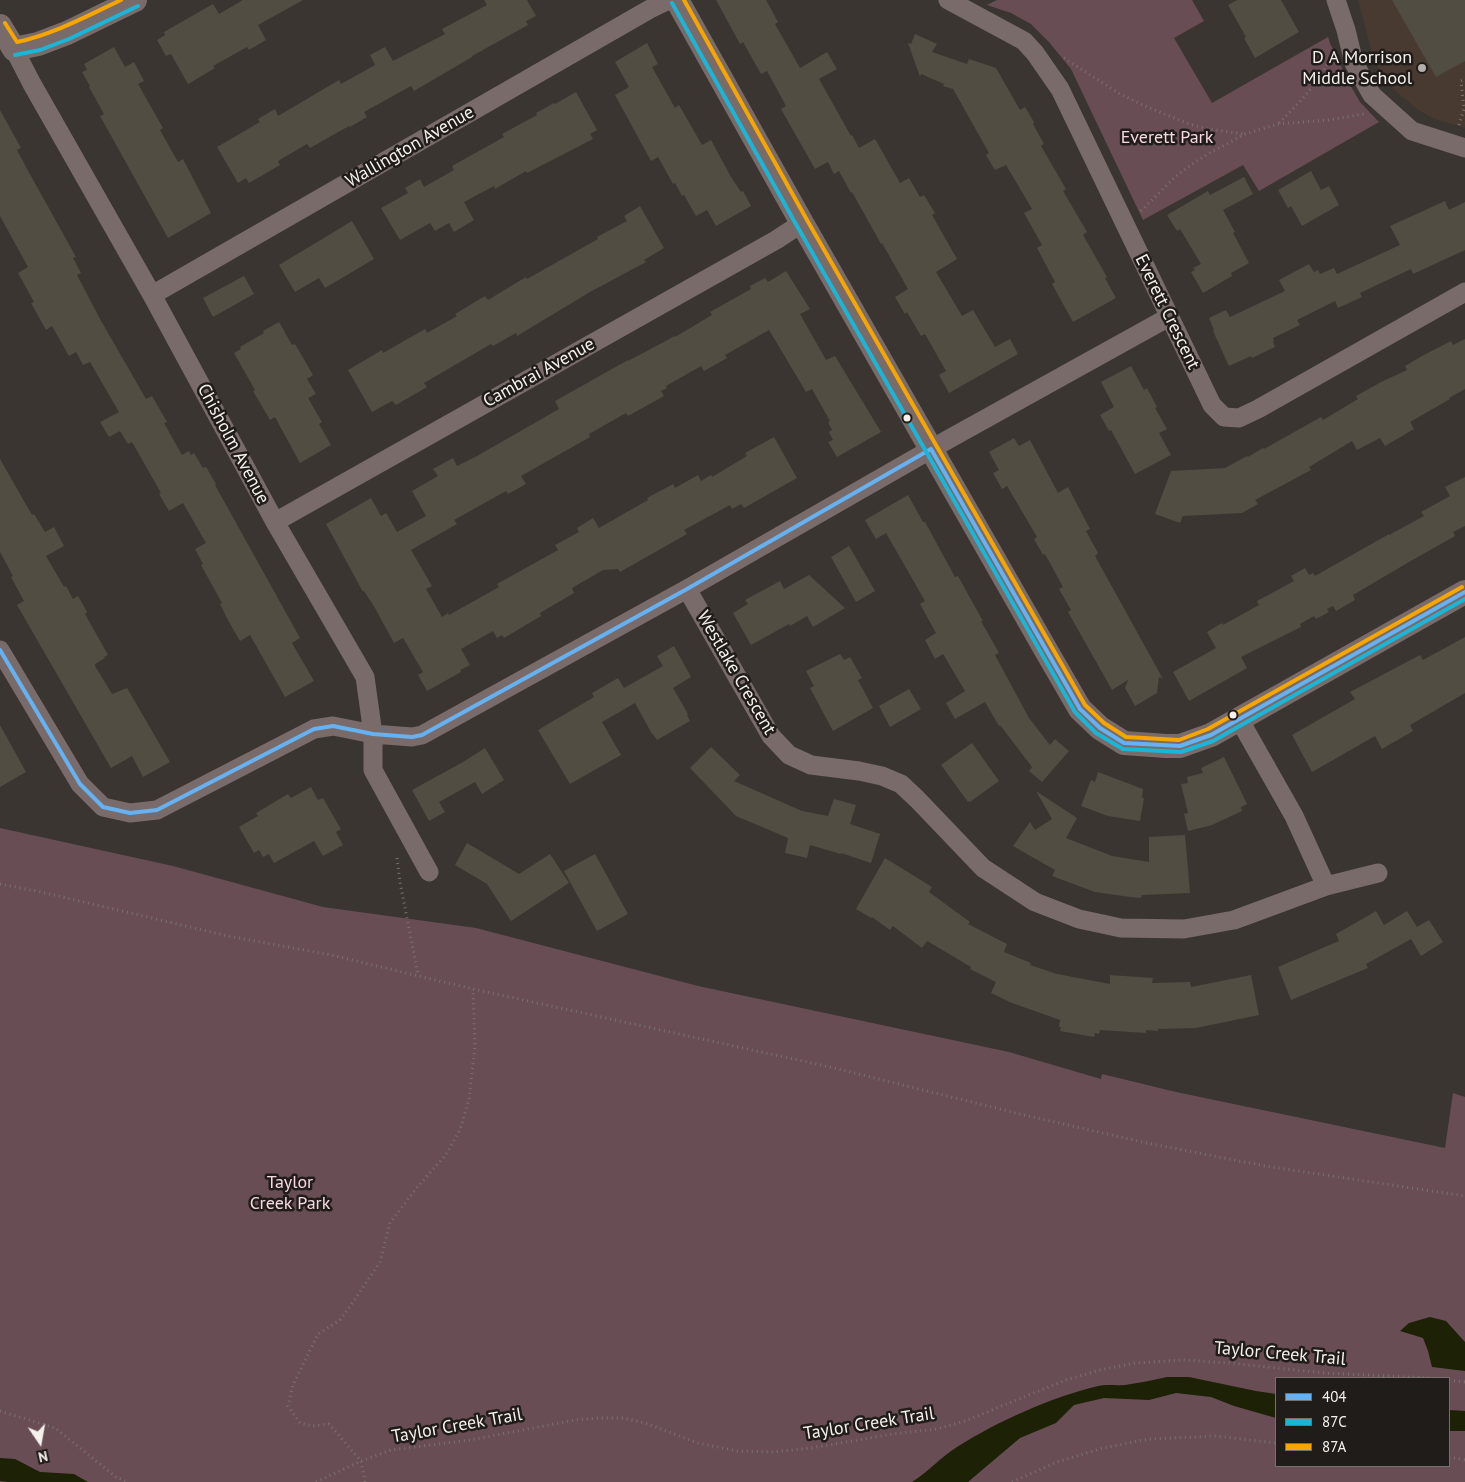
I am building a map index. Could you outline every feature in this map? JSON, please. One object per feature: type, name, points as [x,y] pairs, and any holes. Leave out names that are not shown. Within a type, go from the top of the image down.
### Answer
[{"type":"street","points":[[14,49],[38,44],[67,34],[135,0]]},
{"type":"street","name":"Wallington Avenue","points":[[152,296],[669,0]]},
{"type":"street","points":[[677,0],[1080,710],[1100,728],[1124,743],[1166,746],[1180,746],[1211,735],[1465,592]]},
{"type":"street","name":"Everett Crescent","points":[[948,0],[1024,41],[1035,52],[1060,88],[1212,405],[1224,417],[1239,418],[1258,410],[1465,292]]},
{"type":"street","points":[[1336,0],[1354,63],[1372,95],[1412,131],[1465,148]]},
{"type":"street","name":"Chisholm Avenue","points":[[0,26],[152,296],[275,522],[365,677],[373,734],[373,770],[429,872]]},
{"type":"street","name":"Cambrai Avenue","points":[[275,522],[776,240],[802,223]]},
{"type":"street","points":[[0,650],[80,784],[103,807],[130,813],[157,810],[314,729],[333,726],[373,734],[412,737],[422,735],[687,589],[931,449],[1169,317]]},
{"type":"street","name":"Westlake Crescent","points":[[687,589],[771,736],[789,755],[810,765],[859,771],[882,776],[901,784],[982,868],[1035,902],[1079,918],[1120,928],[1184,929],[1234,920],[1326,886],[1378,873]]},
{"type":"street","points":[[1239,720],[1294,816],[1326,886]]},
{"type":"path","points":[[1278,124],[1299,103],[1317,80],[1329,62],[1334,47]]},
{"type":"path","points":[[1058,55],[1120,94],[1145,106],[1189,124],[1208,129],[1245,134]]},
{"type":"path","points":[[1458,129],[1464,109],[1461,81],[1465,79]]},
{"type":"path","points":[[1137,215],[1176,176],[1192,164],[1245,134],[1278,124],[1328,120],[1387,109]]},
{"type":"path","points":[[396,857],[418,975]]},
{"type":"path","points":[[0,884],[228,936],[331,955],[474,989],[830,1067],[1142,1142],[1265,1166],[1465,1196]]},
{"type":"path","points":[[364,1481],[361,1461],[329,1424],[312,1426],[300,1423],[288,1406],[293,1385],[318,1334],[340,1320],[380,1262],[390,1223],[418,1186],[445,1156],[460,1130],[469,1100],[474,1046],[474,989]]},
{"type":"path","name":"Taylor Creek Trail","points":[[316,1482],[361,1461],[391,1450],[470,1440],[575,1420],[598,1418],[623,1418],[645,1423],[698,1443],[737,1451],[772,1452],[811,1448],[893,1434],[937,1429],[965,1421],[1066,1380],[1100,1370],[1135,1363],[1183,1360],[1325,1373],[1408,1377]]},
{"type":"path","points":[[1450,1380],[1465,1382]]},
{"type":"path","points":[[0,1410],[55,1428],[116,1477],[127,1482]]},
{"type":"path","points":[[1012,1482],[1057,1462],[1103,1448],[1149,1439],[1216,1436],[1275,1443]]},
{"type":"path","points":[[1450,1457],[1465,1460]]},
{"type":"shaded area","name":"D A Morrison Middle School","points":[[1358,0],[1465,0],[1465,128],[1432,118],[1417,109],[1393,89],[1374,61]]},
{"type":"shaded area","points":[[1430,1317],[1446,1321],[1465,1342],[1465,1371],[1432,1367],[1423,1338],[1400,1331],[1409,1323]]},
{"type":"shaded area","points":[[1167,1377],[1189,1377],[1275,1394],[1275,1418],[1211,1397],[1176,1393],[1149,1400],[1104,1398],[1074,1405],[1056,1423],[1020,1438],[968,1482],[912,1482],[951,1451],[1008,1419],[1044,1403],[1080,1391],[1105,1385],[1125,1385]]},
{"type":"shaded area","points":[[1450,1410],[1465,1411],[1465,1431],[1450,1431]]},
{"type":"shaded area","points":[[0,1458],[15,1459],[40,1472],[74,1474],[88,1482],[0,1481]]},
{"type":"green space","name":"Everett Park","points":[[997,0],[1192,0],[1204,21],[1174,38],[1212,103],[1328,37],[1345,76],[1360,102],[1379,122],[1259,191],[1243,165],[1143,220],[1071,69],[1031,24],[1011,13],[987,5]]},
{"type":"green space","name":"Taylor Creek Park","points":[[0,828],[173,866],[323,907],[476,928],[698,986],[1009,1052],[1101,1079],[1102,1074],[1176,1092],[1445,1148],[1453,1093],[1465,1097],[1465,1482],[0,1482]]},
{"type":"building","points":[[243,0],[303,0],[258,25],[266,40],[249,50],[247,47],[213,66],[215,68],[188,84],[171,54],[166,56],[157,40],[165,35],[164,32],[213,4],[219,14]]},
{"type":"building","points":[[484,0],[527,0],[536,16],[526,21],[528,25],[414,91],[411,86],[364,112],[367,117],[350,127],[310,148],[307,144],[278,161],[280,165],[249,183],[246,178],[238,183],[217,147],[260,122],[258,119],[275,109],[278,116],[339,80],[341,84],[375,65],[370,55],[385,47],[393,61],[445,34],[442,29],[487,5]]},
{"type":"building","points":[[716,0],[766,0],[778,22],[775,24],[800,68],[827,52],[837,69],[819,79],[859,148],[875,139],[900,183],[909,178],[920,197],[924,195],[935,213],[932,215],[957,259],[936,272],[962,316],[973,310],[995,347],[1010,339],[1018,354],[949,393],[939,375],[946,371],[925,334],[921,336],[907,312],[905,314],[895,297],[908,289],[852,192],[839,171],[834,174],[828,162],[815,169],[781,109],[786,106],[767,71],[761,74],[743,42],[740,44]]},
{"type":"building","points":[[1237,0],[1281,0],[1299,32],[1255,58],[1244,38],[1246,37],[1228,5]]},
{"type":"building","points":[[1392,0],[1465,0],[1465,61],[1436,77]]},
{"type":"building","points":[[915,34],[937,44],[932,52],[967,64],[969,59],[996,68],[1020,110],[1025,107],[1034,122],[1033,124],[1044,144],[1041,146],[1066,189],[1063,191],[1087,232],[1083,235],[1107,277],[1105,278],[1116,298],[1073,322],[1052,284],[1055,282],[1037,248],[1042,245],[1024,213],[1032,209],[1006,165],[995,170],[986,155],[989,153],[953,89],[943,86],[944,84],[921,74],[920,77],[908,43],[911,44]]},
{"type":"building","points":[[647,43],[658,64],[652,67],[675,108],[679,105],[702,145],[711,140],[731,177],[741,192],[743,191],[751,206],[716,226],[707,210],[696,216],[684,195],[682,196],[675,183],[673,184],[658,157],[651,161],[615,95],[629,87],[615,62]]},
{"type":"building","points":[[114,47],[125,67],[134,62],[144,81],[138,84],[163,128],[160,130],[178,162],[183,159],[211,213],[168,238],[100,116],[104,114],[82,72],[87,70],[84,64]]},
{"type":"building","points":[[576,92],[597,130],[590,134],[593,139],[527,173],[526,171],[495,189],[494,186],[464,202],[474,220],[454,232],[449,223],[435,231],[430,223],[400,240],[381,208],[408,193],[405,188],[420,179],[424,187],[454,170],[452,166],[504,137],[502,134]]},
{"type":"building","points":[[0,110],[21,148],[17,150],[76,257],[73,258],[81,273],[77,275],[100,319],[146,399],[152,396],[167,422],[164,423],[182,455],[189,451],[191,455],[194,453],[203,468],[206,467],[300,638],[292,643],[314,681],[285,697],[250,635],[240,641],[229,622],[220,604],[222,603],[201,565],[203,564],[195,549],[206,543],[183,503],[169,511],[132,442],[128,444],[120,431],[109,437],[100,422],[119,412],[90,362],[83,365],[76,352],[69,356],[52,326],[46,330],[31,303],[34,302],[18,273],[28,267],[0,216]]},
{"type":"building","points":[[1311,171],[1321,190],[1329,186],[1339,205],[1302,226],[1291,206],[1288,208],[1278,190]]},
{"type":"building","points":[[1244,177],[1253,194],[1223,210],[1249,263],[1231,273],[1232,276],[1203,293],[1191,272],[1195,270],[1193,268],[1201,264],[1180,229],[1177,231],[1167,215],[1208,191],[1210,195]]},
{"type":"building","points":[[1445,201],[1449,210],[1465,202],[1465,250],[1413,274],[1411,269],[1360,293],[1362,297],[1338,308],[1335,301],[1297,320],[1300,325],[1273,338],[1275,347],[1229,366],[1209,318],[1226,310],[1230,317],[1285,291],[1279,280],[1309,264],[1314,272],[1318,270],[1320,274],[1334,268],[1337,274],[1400,245],[1390,226]]},
{"type":"building","points":[[640,206],[664,248],[644,260],[646,262],[590,292],[517,336],[516,333],[493,346],[491,344],[424,383],[427,387],[396,405],[392,401],[372,412],[348,370],[382,350],[383,353],[425,329],[427,333],[457,316],[455,314],[485,296],[488,300],[526,277],[527,279],[627,221],[624,216]]},
{"type":"building","points":[[352,221],[374,259],[325,288],[319,278],[295,292],[279,265]]},
{"type":"building","points":[[786,271],[810,309],[800,314],[826,360],[835,356],[881,432],[837,457],[828,442],[833,440],[829,432],[832,430],[828,422],[830,421],[812,389],[806,392],[769,330],[725,355],[727,358],[704,371],[701,366],[666,386],[667,388],[661,391],[664,396],[628,416],[626,413],[589,434],[590,437],[521,476],[526,484],[508,494],[506,491],[454,520],[457,524],[411,550],[432,586],[426,589],[442,617],[499,587],[497,584],[558,550],[555,545],[579,532],[577,528],[593,518],[599,528],[673,484],[675,488],[698,475],[701,481],[711,475],[712,477],[747,456],[745,453],[774,437],[797,478],[744,508],[741,504],[732,509],[730,505],[684,530],[687,534],[620,572],[618,569],[603,570],[572,588],[574,593],[540,613],[541,616],[504,638],[502,635],[497,638],[493,631],[461,649],[470,665],[427,691],[418,675],[423,672],[403,638],[394,643],[375,608],[363,592],[326,524],[371,498],[381,516],[386,513],[397,532],[426,516],[412,491],[438,476],[433,469],[453,458],[457,466],[477,456],[559,409],[555,401],[628,360],[675,337],[712,315],[710,312],[751,289],[750,286],[765,278],[768,282]]},
{"type":"building","points":[[244,276],[254,294],[213,317],[203,298]]},
{"type":"building","points":[[279,322],[292,345],[295,344],[313,375],[307,379],[316,394],[308,398],[322,422],[319,424],[331,445],[300,463],[275,417],[270,420],[234,353],[241,349],[240,347],[264,333],[263,331]]},
{"type":"building","points":[[1465,339],[1465,389],[1410,422],[1414,429],[1385,446],[1380,438],[1357,450],[1352,441],[1309,467],[1311,470],[1255,500],[1258,504],[1242,513],[1183,516],[1180,523],[1155,514],[1171,471],[1225,468],[1264,449],[1321,417],[1323,420],[1358,399],[1356,396],[1407,370],[1405,366],[1422,356],[1451,341],[1453,345]]},
{"type":"building","points":[[1131,366],[1144,390],[1147,388],[1157,407],[1155,408],[1167,429],[1159,433],[1171,455],[1135,474],[1111,430],[1109,431],[1100,415],[1114,407],[1101,382]]},
{"type":"building","points":[[1014,438],[1019,446],[1030,440],[1058,493],[1068,487],[1090,529],[1086,531],[1098,553],[1095,556],[1163,679],[1159,677],[1157,693],[1135,706],[1125,688],[1128,680],[1112,690],[1068,612],[1071,610],[1059,589],[1063,587],[1045,554],[1043,555],[1034,539],[1037,537],[1007,486],[1002,489],[993,473],[999,470],[989,452]]},
{"type":"building","points":[[0,459],[32,515],[34,514],[45,532],[54,527],[64,546],[46,556],[73,599],[78,596],[87,612],[85,614],[108,655],[95,664],[95,666],[112,694],[127,688],[170,762],[143,777],[132,756],[111,768],[17,605],[24,601],[0,552]]},
{"type":"building","points":[[1465,477],[1465,526],[1453,532],[1455,536],[1353,595],[1355,600],[1336,611],[1333,606],[1327,609],[1329,612],[1316,619],[1314,616],[1300,624],[1301,627],[1241,657],[1247,668],[1189,701],[1173,672],[1216,648],[1207,632],[1259,605],[1257,601],[1294,581],[1291,576],[1305,568],[1309,575],[1313,573],[1315,576],[1424,516],[1421,512],[1450,496],[1445,487]]},
{"type":"building","points":[[908,495],[955,577],[958,576],[983,621],[981,621],[999,653],[995,655],[1029,718],[1050,745],[1055,739],[1069,751],[1042,782],[1029,771],[1032,767],[999,726],[985,702],[955,719],[946,703],[965,691],[943,654],[935,659],[925,640],[936,633],[920,604],[925,601],[886,533],[876,539],[865,520]]},
{"type":"building","points":[[849,546],[875,591],[856,602],[831,557]]},
{"type":"building","points":[[809,575],[845,608],[813,627],[807,616],[751,645],[733,613],[748,604],[745,600],[780,581],[784,589]]},
{"type":"building","points":[[1465,637],[1465,693],[1410,725],[1413,731],[1382,749],[1375,736],[1312,772],[1292,735],[1355,699],[1350,692],[1420,655],[1423,660]]},
{"type":"building","points":[[674,646],[691,677],[673,688],[690,721],[657,740],[635,703],[602,722],[621,755],[570,784],[538,730],[594,697],[592,693],[618,678],[624,688],[663,666],[657,656]]},
{"type":"building","points":[[840,654],[844,660],[850,657],[862,678],[858,680],[873,708],[833,731],[810,688],[814,686],[806,671]]},
{"type":"building","points":[[909,689],[921,709],[890,727],[879,706]]},
{"type":"building","points":[[0,725],[26,772],[0,787]]},
{"type":"building","points":[[972,743],[999,781],[968,802],[941,765]]},
{"type":"building","points":[[711,747],[740,775],[734,781],[802,811],[828,816],[834,799],[856,805],[850,824],[880,834],[871,863],[810,845],[807,858],[785,853],[788,838],[736,816],[690,768]]},
{"type":"building","points":[[485,748],[504,780],[482,794],[475,782],[439,802],[445,812],[429,821],[412,790]]},
{"type":"building","points":[[1224,757],[1247,804],[1241,807],[1242,811],[1212,825],[1188,831],[1184,814],[1188,813],[1181,784],[1188,783],[1187,777],[1203,773],[1201,768]]},
{"type":"building","points":[[1098,772],[1143,789],[1142,798],[1144,798],[1140,821],[1108,816],[1081,806],[1091,780],[1095,782]]},
{"type":"building","points":[[311,787],[318,800],[323,798],[341,829],[336,832],[343,845],[323,856],[314,841],[274,863],[269,854],[263,857],[259,850],[254,853],[239,827],[258,816],[256,813],[288,794],[291,798]]},
{"type":"building","points":[[1036,791],[1077,818],[1066,838],[1112,856],[1149,862],[1149,837],[1185,835],[1190,893],[1142,895],[1141,898],[1130,897],[1095,892],[1052,876],[1055,870],[1013,846],[1030,822],[1035,830],[1052,819]]},
{"type":"building","points":[[467,843],[519,874],[550,854],[569,883],[511,921],[487,884],[455,865]]},
{"type":"building","points":[[595,854],[628,914],[597,931],[564,871]]},
{"type":"building","points":[[885,858],[932,887],[929,892],[970,922],[968,924],[1007,944],[1004,952],[1031,963],[1030,965],[1057,974],[1110,984],[1110,975],[1153,978],[1152,983],[1190,982],[1191,987],[1251,975],[1259,1015],[1196,1028],[1146,1030],[1146,1033],[1100,1030],[1099,1034],[1095,1033],[1094,1037],[1060,1031],[1060,1020],[1012,1003],[991,993],[996,982],[970,969],[971,967],[929,942],[927,941],[922,948],[893,926],[890,930],[872,917],[856,909]]},
{"type":"building","points":[[1376,911],[1384,925],[1407,911],[1417,927],[1429,920],[1443,942],[1421,956],[1411,939],[1366,964],[1368,968],[1291,1000],[1278,967],[1339,941],[1336,934]]},
{"type":"transit line","name":"87A","points":[[5,23],[17,42],[57,29],[121,0]]},
{"type":"transit line","name":"87A","points":[[684,0],[807,220],[1085,705],[1104,723],[1126,737],[1179,740],[1208,729],[1462,587]]},
{"type":"transit line","name":"87C","points":[[672,3],[797,226],[1075,712],[1096,733],[1123,749],[1181,752],[1213,741],[1465,599]]},
{"type":"transit line","name":"87C","points":[[15,55],[40,50],[69,39],[138,6]]},
{"type":"transit line","name":"404","points":[[931,449],[1080,709],[1100,728],[1124,743],[1180,746],[1211,735],[1465,592]]},
{"type":"transit line","name":"404","points":[[103,807],[130,813],[157,810],[314,729],[333,726],[373,734],[412,737],[422,735],[687,589],[931,449]]},
{"type":"transit line","name":"404","points":[[0,650],[80,784],[103,807]]},
{"type":"place","name":"D A Morrison Middle School","points":[[1422,68]]}]
